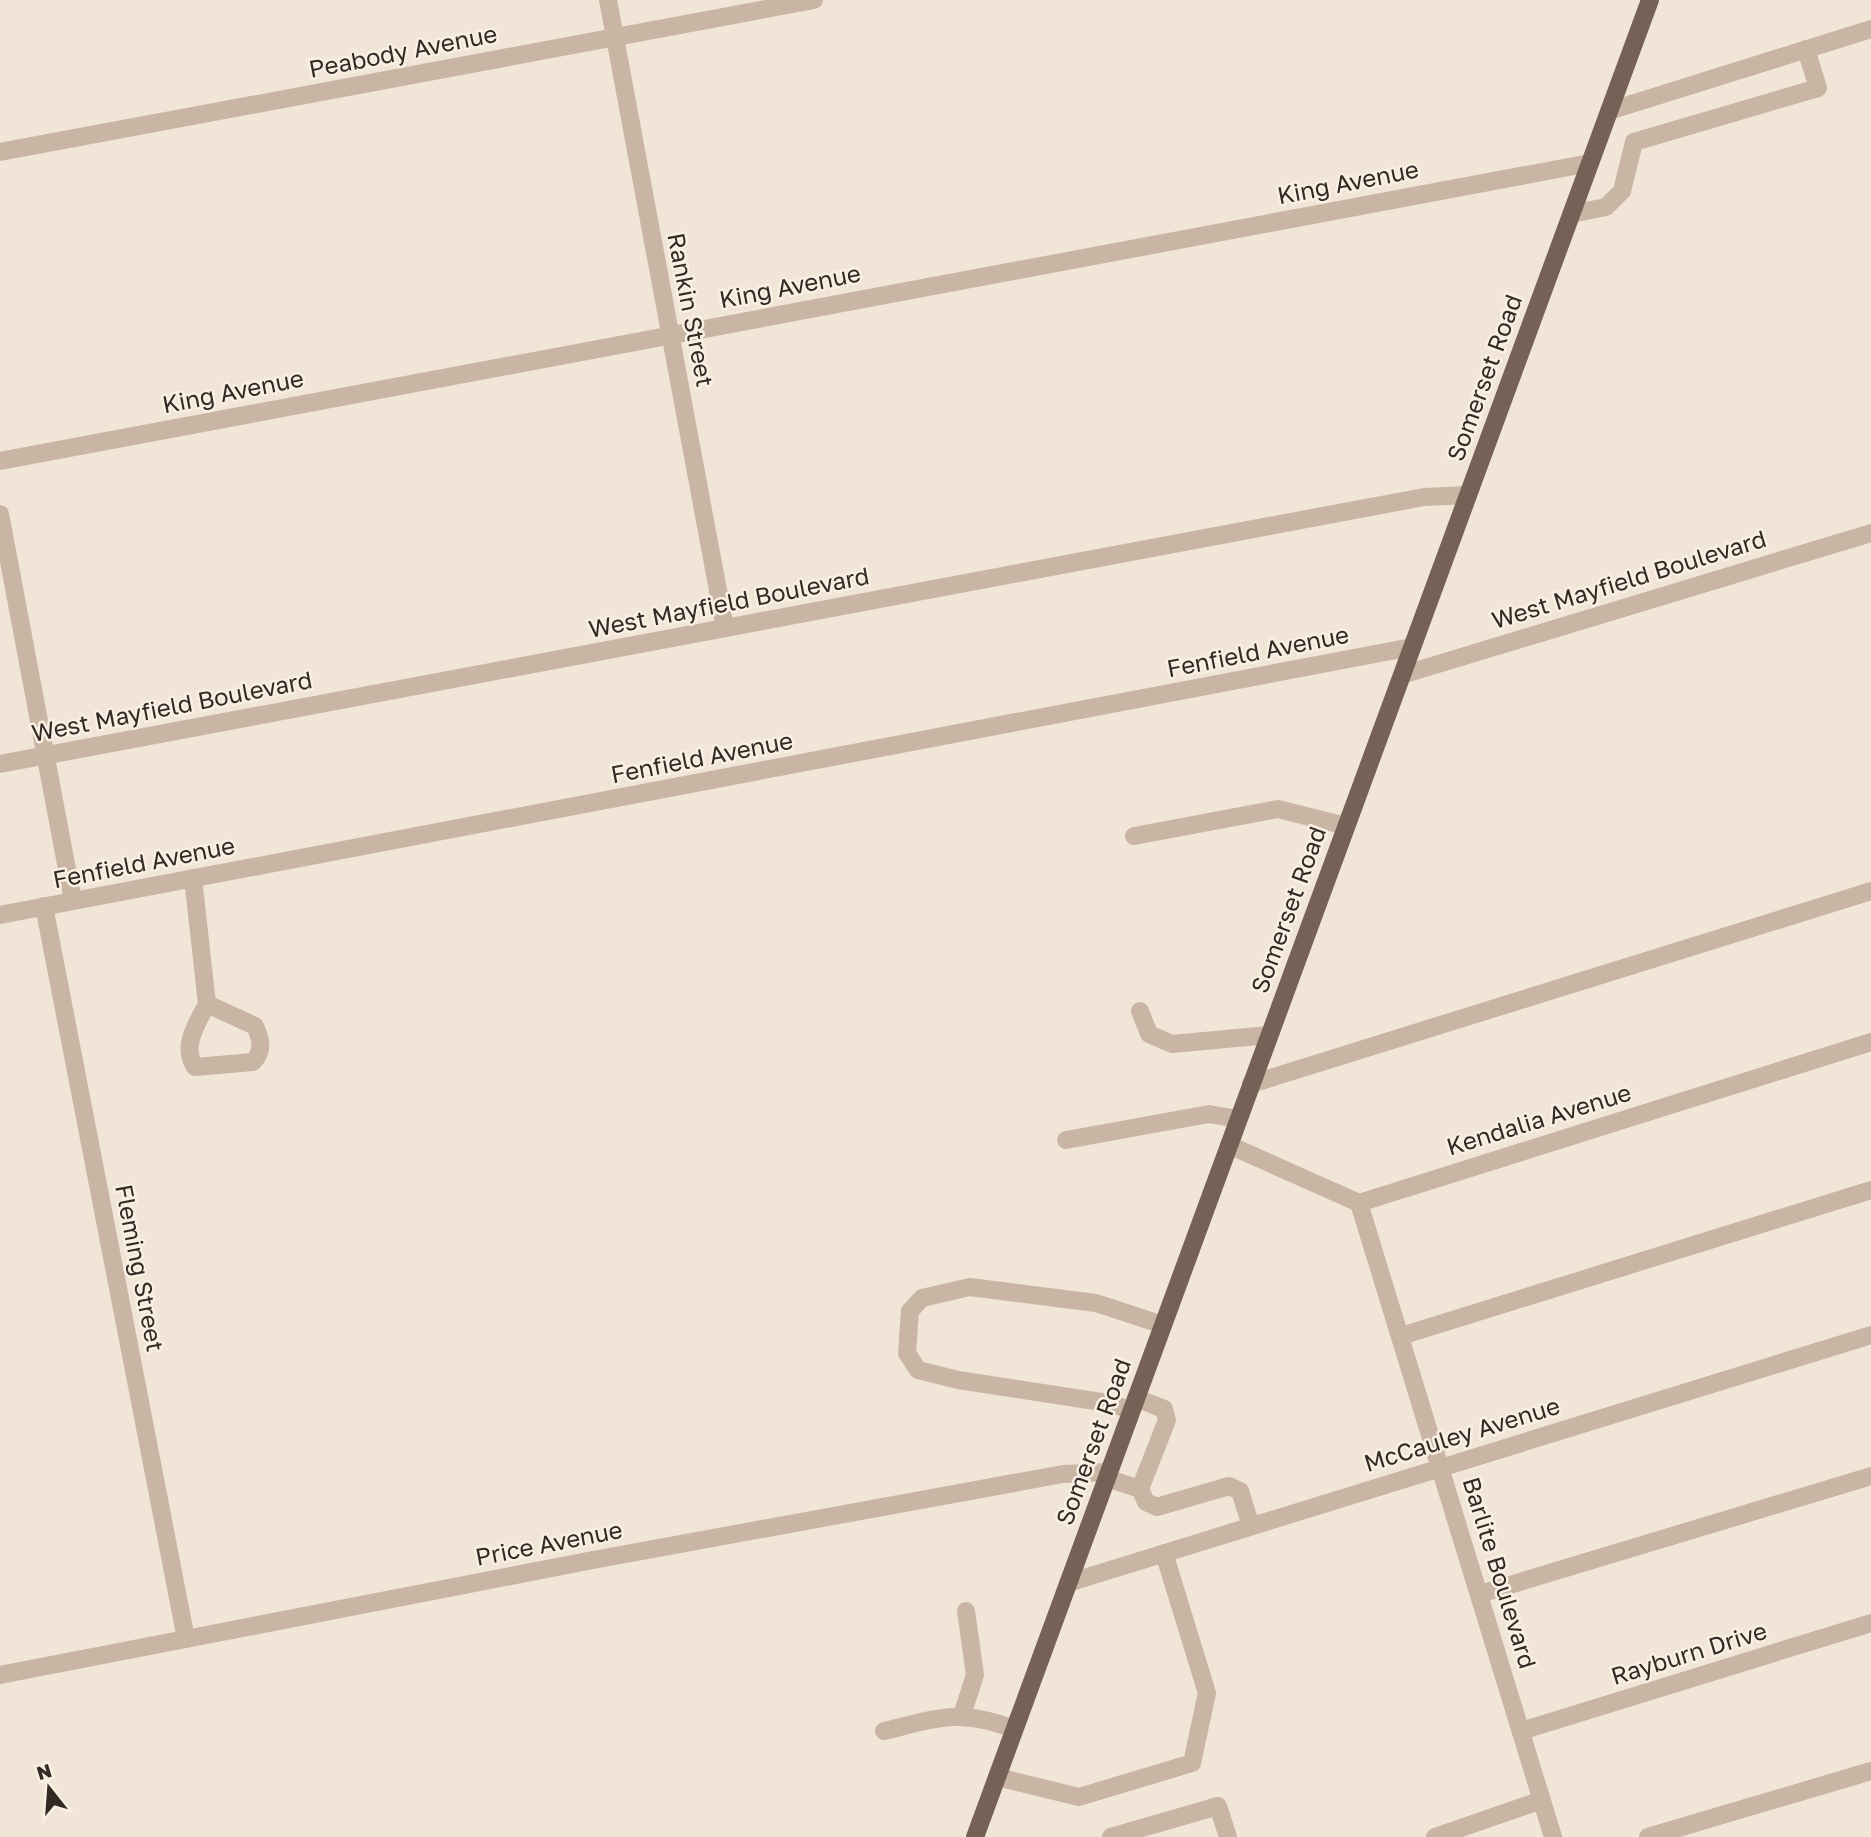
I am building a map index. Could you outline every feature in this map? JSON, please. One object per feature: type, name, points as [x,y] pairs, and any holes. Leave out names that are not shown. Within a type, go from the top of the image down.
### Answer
[{"type":"main road","name":"Somerset Road","points":[[975,1837],[1650,0]]},
{"type":"street","name":"Rankin Street","points":[[608,0],[725,628]]},
{"type":"street","name":"Peabody Avenue","points":[[0,152],[814,0]]},
{"type":"street","points":[[1609,111],[1871,29]]},
{"type":"street","points":[[1571,214],[1606,207],[1622,191],[1634,142],[1818,88],[1806,49]]},
{"type":"street","name":"King Avenue","points":[[0,461],[1590,163]]},
{"type":"street","name":"West Mayfield Boulevard","points":[[0,764],[1410,500],[1468,495]]},
{"type":"street","points":[[0,514],[73,901]]},
{"type":"street","name":"West Mayfield Boulevard","points":[[1402,675],[1871,533]]},
{"type":"street","name":"Fenfield Avenue","points":[[0,915],[1412,647]]},
{"type":"street","points":[[1134,836],[1278,809],[1346,826]]},
{"type":"street","points":[[193,878],[207,1004]]},
{"type":"street","points":[[1251,1084],[1871,891]]},
{"type":"street","name":"Fleming Street","points":[[44,906],[186,1639]]},
{"type":"street","points":[[1140,1011],[1149,1034],[1172,1044],[1269,1035]]},
{"type":"street","name":"Kendalia Avenue","points":[[1359,1203],[1871,1042]]},
{"type":"street","points":[[1066,1140],[1209,1114],[1238,1119]]},
{"type":"street","points":[[1229,1145],[1359,1203]]},
{"type":"street","points":[[1401,1336],[1871,1190]]},
{"type":"street","name":"Barlite Boulevard","points":[[1359,1203],[1553,1837]]},
{"type":"street","points":[[1140,1489],[1167,1420],[1164,1409],[958,1380],[918,1370],[907,1353],[910,1311],[922,1298],[970,1287],[1096,1303],[1163,1325]]},
{"type":"street","name":"McCauley Avenue","points":[[1068,1583],[1871,1335]]},
{"type":"street","name":"Price Avenue","points":[[0,1675],[593,1560],[1063,1474],[1108,1475]]},
{"type":"street","points":[[1108,1475],[1140,1489],[1146,1502],[1157,1507],[1228,1486],[1240,1491],[1251,1526]]},
{"type":"street","points":[[1479,1594],[1871,1476]]},
{"type":"street","points":[[997,1776],[1079,1797],[1192,1763],[1207,1693],[1164,1553]]},
{"type":"street","points":[[962,1715],[975,1675],[966,1611]]},
{"type":"street","name":"Rayburn Drive","points":[[1521,1731],[1871,1623]]},
{"type":"street","points":[[884,1731],[962,1715],[985,1718],[1014,1729]]},
{"type":"street","points":[[1648,1837],[1871,1771]]},
{"type":"street","points":[[1436,1837],[1542,1800]]},
{"type":"street","points":[[1111,1837],[1218,1806],[1228,1837]]}]
